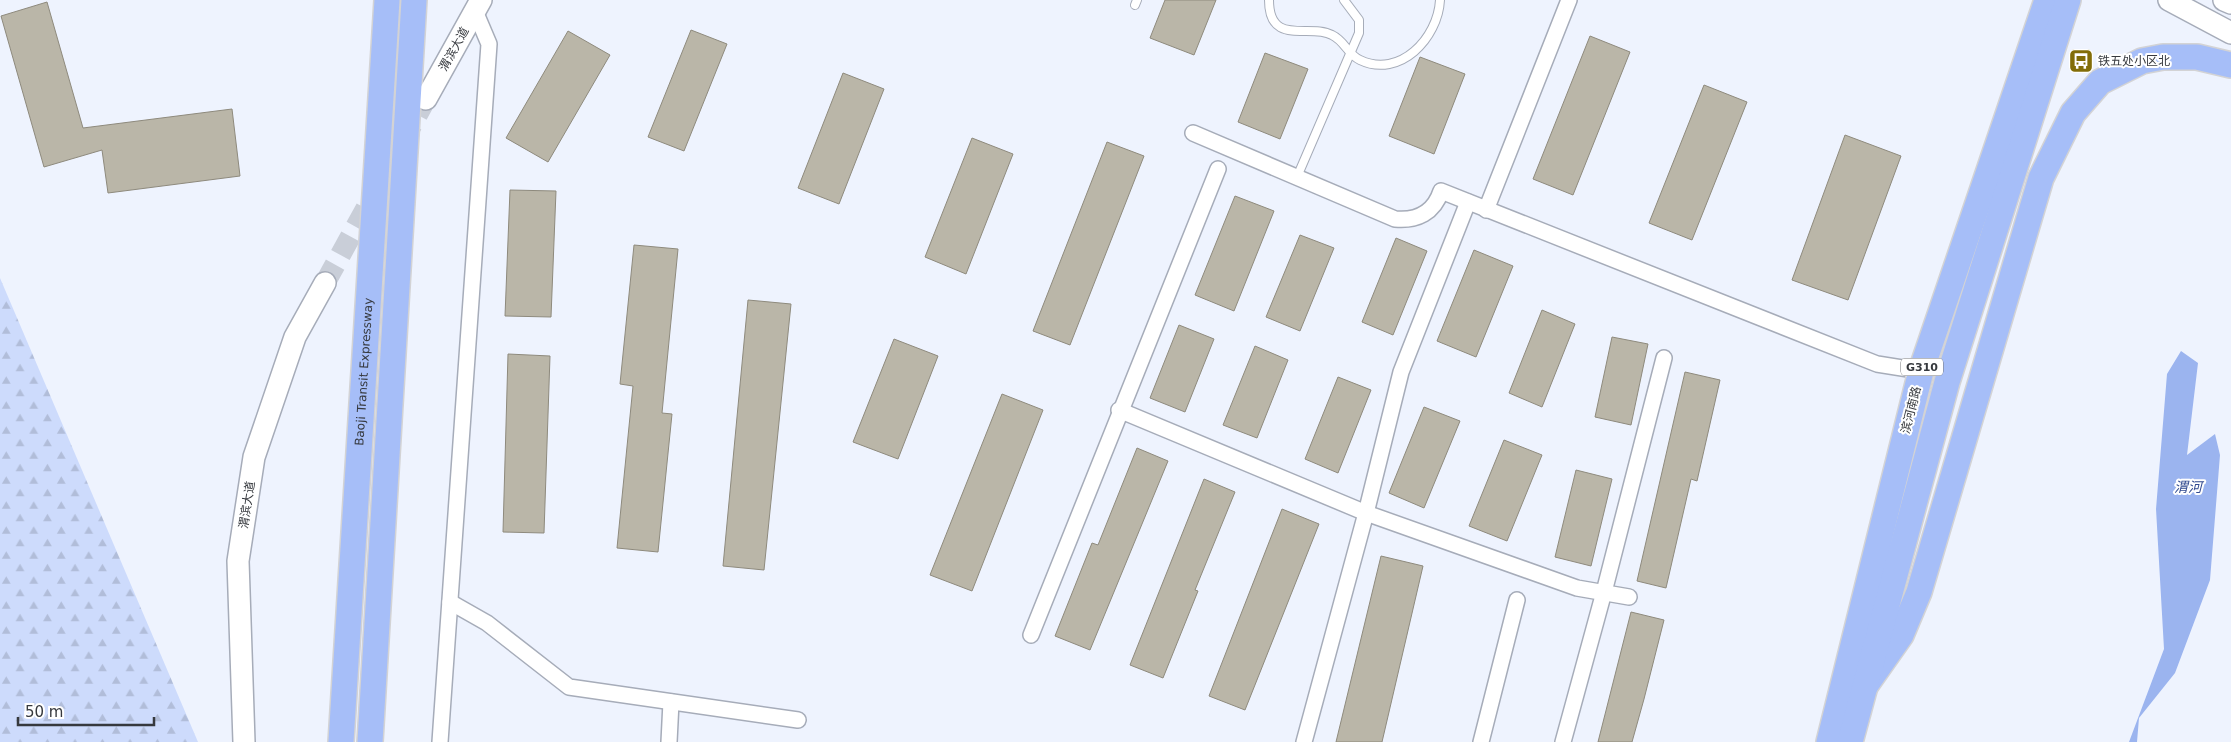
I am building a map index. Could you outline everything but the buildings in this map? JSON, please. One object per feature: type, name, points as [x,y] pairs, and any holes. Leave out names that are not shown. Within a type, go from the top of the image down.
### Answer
[{"type":"highway","name":"Baoji Transit Expressway","points":[[341,742],[387,0]]},
{"type":"highway","points":[[370,742],[414,0]]},
{"type":"highway","name":"滨河南路","points":[[1828,742],[1921,371],[2046,0]]},
{"type":"highway","name":"G310","points":[[1850,742],[1947,382],[2068,0]]},
{"type":"highway","points":[[1863,689],[1901,634],[1919,592],[2041,178],[2072,112],[2100,82],[2142,61],[2163,57],[2197,57],[2231,65]]},
{"type":"main road","points":[[2169,0],[2231,33]]},
{"type":"main road","points":[[2224,0],[2231,3]]},
{"type":"main road","name":"渭滨大道","points":[[426,99],[478,5]]},
{"type":"main road","name":"渭滨大道","points":[[244,742],[238,561],[254,457],[296,337],[325,283]]},
{"type":"street","points":[[1486,210],[1569,0]]},
{"type":"street","points":[[440,742],[489,44],[478,5]]},
{"type":"street","points":[[1193,133],[1395,219],[1414,219],[1423,215],[1435,205],[1441,191],[1877,364],[1921,371]]},
{"type":"street","points":[[1030,635],[1218,168]]},
{"type":"street","points":[[1304,742],[1366,513],[1401,372],[1468,202]]},
{"type":"street","points":[[1563,742],[1664,358]]},
{"type":"street","points":[[1119,410],[1366,513],[1577,588],[1629,597]]},
{"type":"street","points":[[1481,742],[1517,600]]},
{"type":"street","points":[[450,602],[487,623],[569,687],[798,720]]},
{"type":"street","points":[[669,742],[671,702]]},
{"type":"lane","points":[[1269,0],[1271,14],[1281,27],[1293,32],[1315,31],[1332,34],[1346,46],[1350,54],[1360,60],[1379,65],[1396,62],[1407,57],[1421,46],[1432,32],[1437,21],[1440,0]]},
{"type":"lane","points":[[1297,177],[1359,33],[1358,20],[1344,0]]},
{"type":"green space","points":[[0,278],[198,742],[0,742]]},
{"type":"water","name":"渭河","points":[[2181,351],[2198,363],[2187,455],[2215,434],[2220,455],[2210,580],[2175,673],[2139,718],[2137,742],[2129,742],[2164,649],[2156,509],[2167,374]]},
{"type":"tunnel","points":[[325,283],[426,99]]},
{"type":"place","name":"铁五处小区北","points":[[2081,61]]}]
